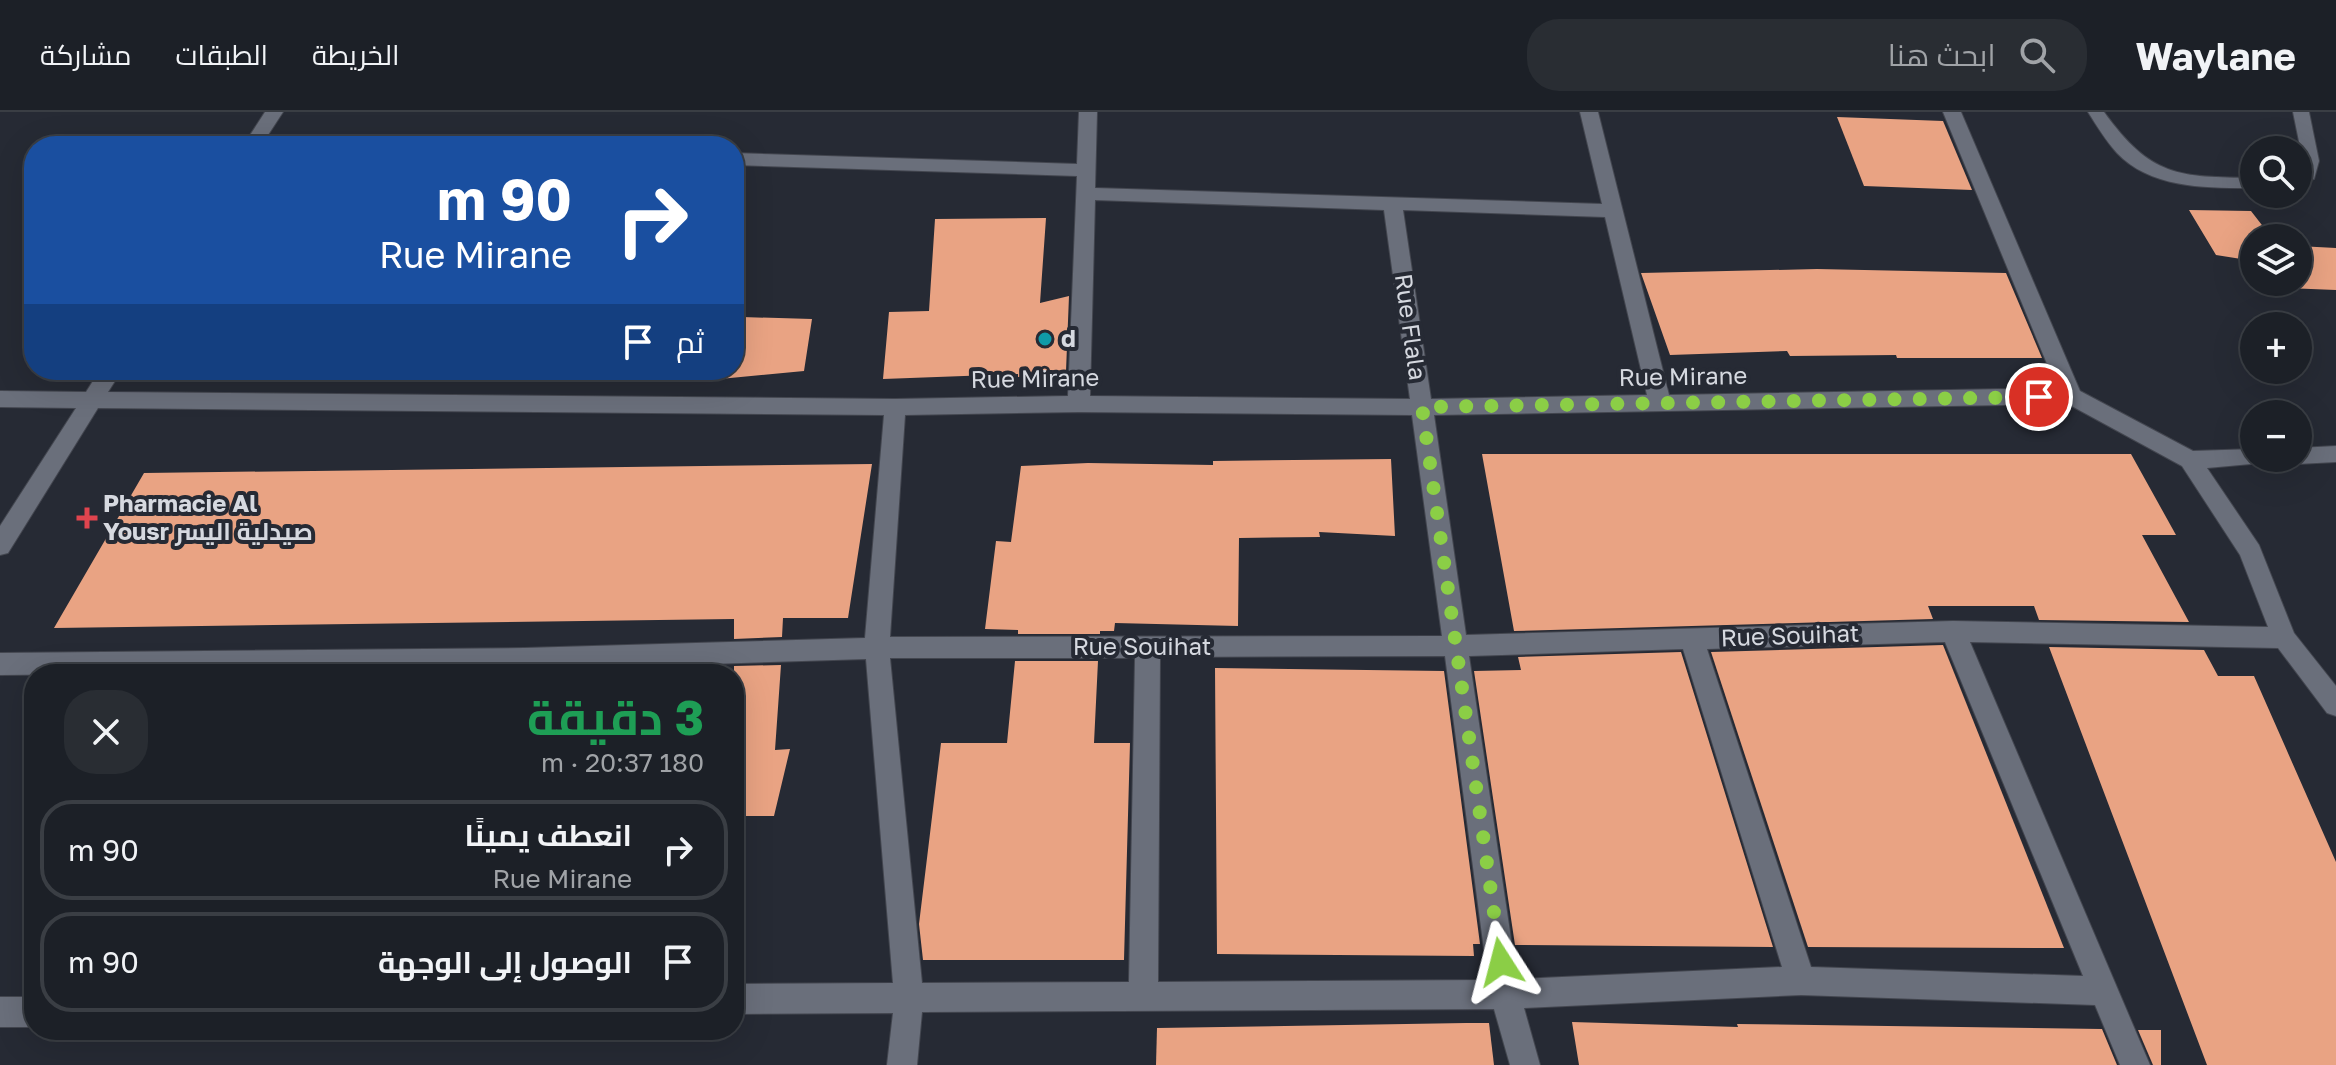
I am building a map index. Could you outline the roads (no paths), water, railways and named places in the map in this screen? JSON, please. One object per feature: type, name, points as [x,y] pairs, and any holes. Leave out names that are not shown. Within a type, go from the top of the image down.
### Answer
[{"type":"street","points":[[259,136],[274,112]]},
{"type":"street","points":[[1079,404],[1088,112]]},
{"type":"street","points":[[1589,112],[1660,404]]},
{"type":"street","points":[[1952,112],[2071,396],[2190,460],[2251,552],[2284,638],[2336,705]]},
{"type":"street","points":[[744,159],[1086,170]]},
{"type":"street","points":[[1086,194],[1613,211]]},
{"type":"street","name":"Rue Flala","points":[[1393,206],[1505,994],[1525,1065]]},
{"type":"street","points":[[0,546],[105,380]]},
{"type":"street","name":"Rue Mirane","points":[[0,399],[895,407],[1079,404],[1422,407],[2071,396]]},
{"type":"street","points":[[895,407],[877,648],[909,996],[902,1065]]},
{"type":"street","points":[[2312,455],[2336,454]]},
{"type":"street","points":[[2190,460],[2240,458]]},
{"type":"street","points":[[1953,631],[2135,1065]]},
{"type":"street","name":"Rue Souihat","points":[[561,664],[877,648],[1454,646],[1953,631],[2284,638]]},
{"type":"street","points":[[1692,639],[1801,981]]},
{"type":"street","points":[[1143,998],[1148,646]]},
{"type":"street","name":"Rue Souihat","points":[[0,664],[24,664]]},
{"type":"street","points":[[744,999],[1505,994],[1801,981],[2104,991]]},
{"type":"street","points":[[0,1012],[24,1012]]},
{"type":"lane","points":[[2096,112],[2126,152],[2156,172],[2197,183],[2240,183]]},
{"type":"lane","points":[[2301,112],[2306,136]]},
{"type":"place","name":"d","points":[[1045,339]]},
{"type":"place","name":"Pharmacie Al Yousr صيدلية اليسر","points":[[87,518]]}]
